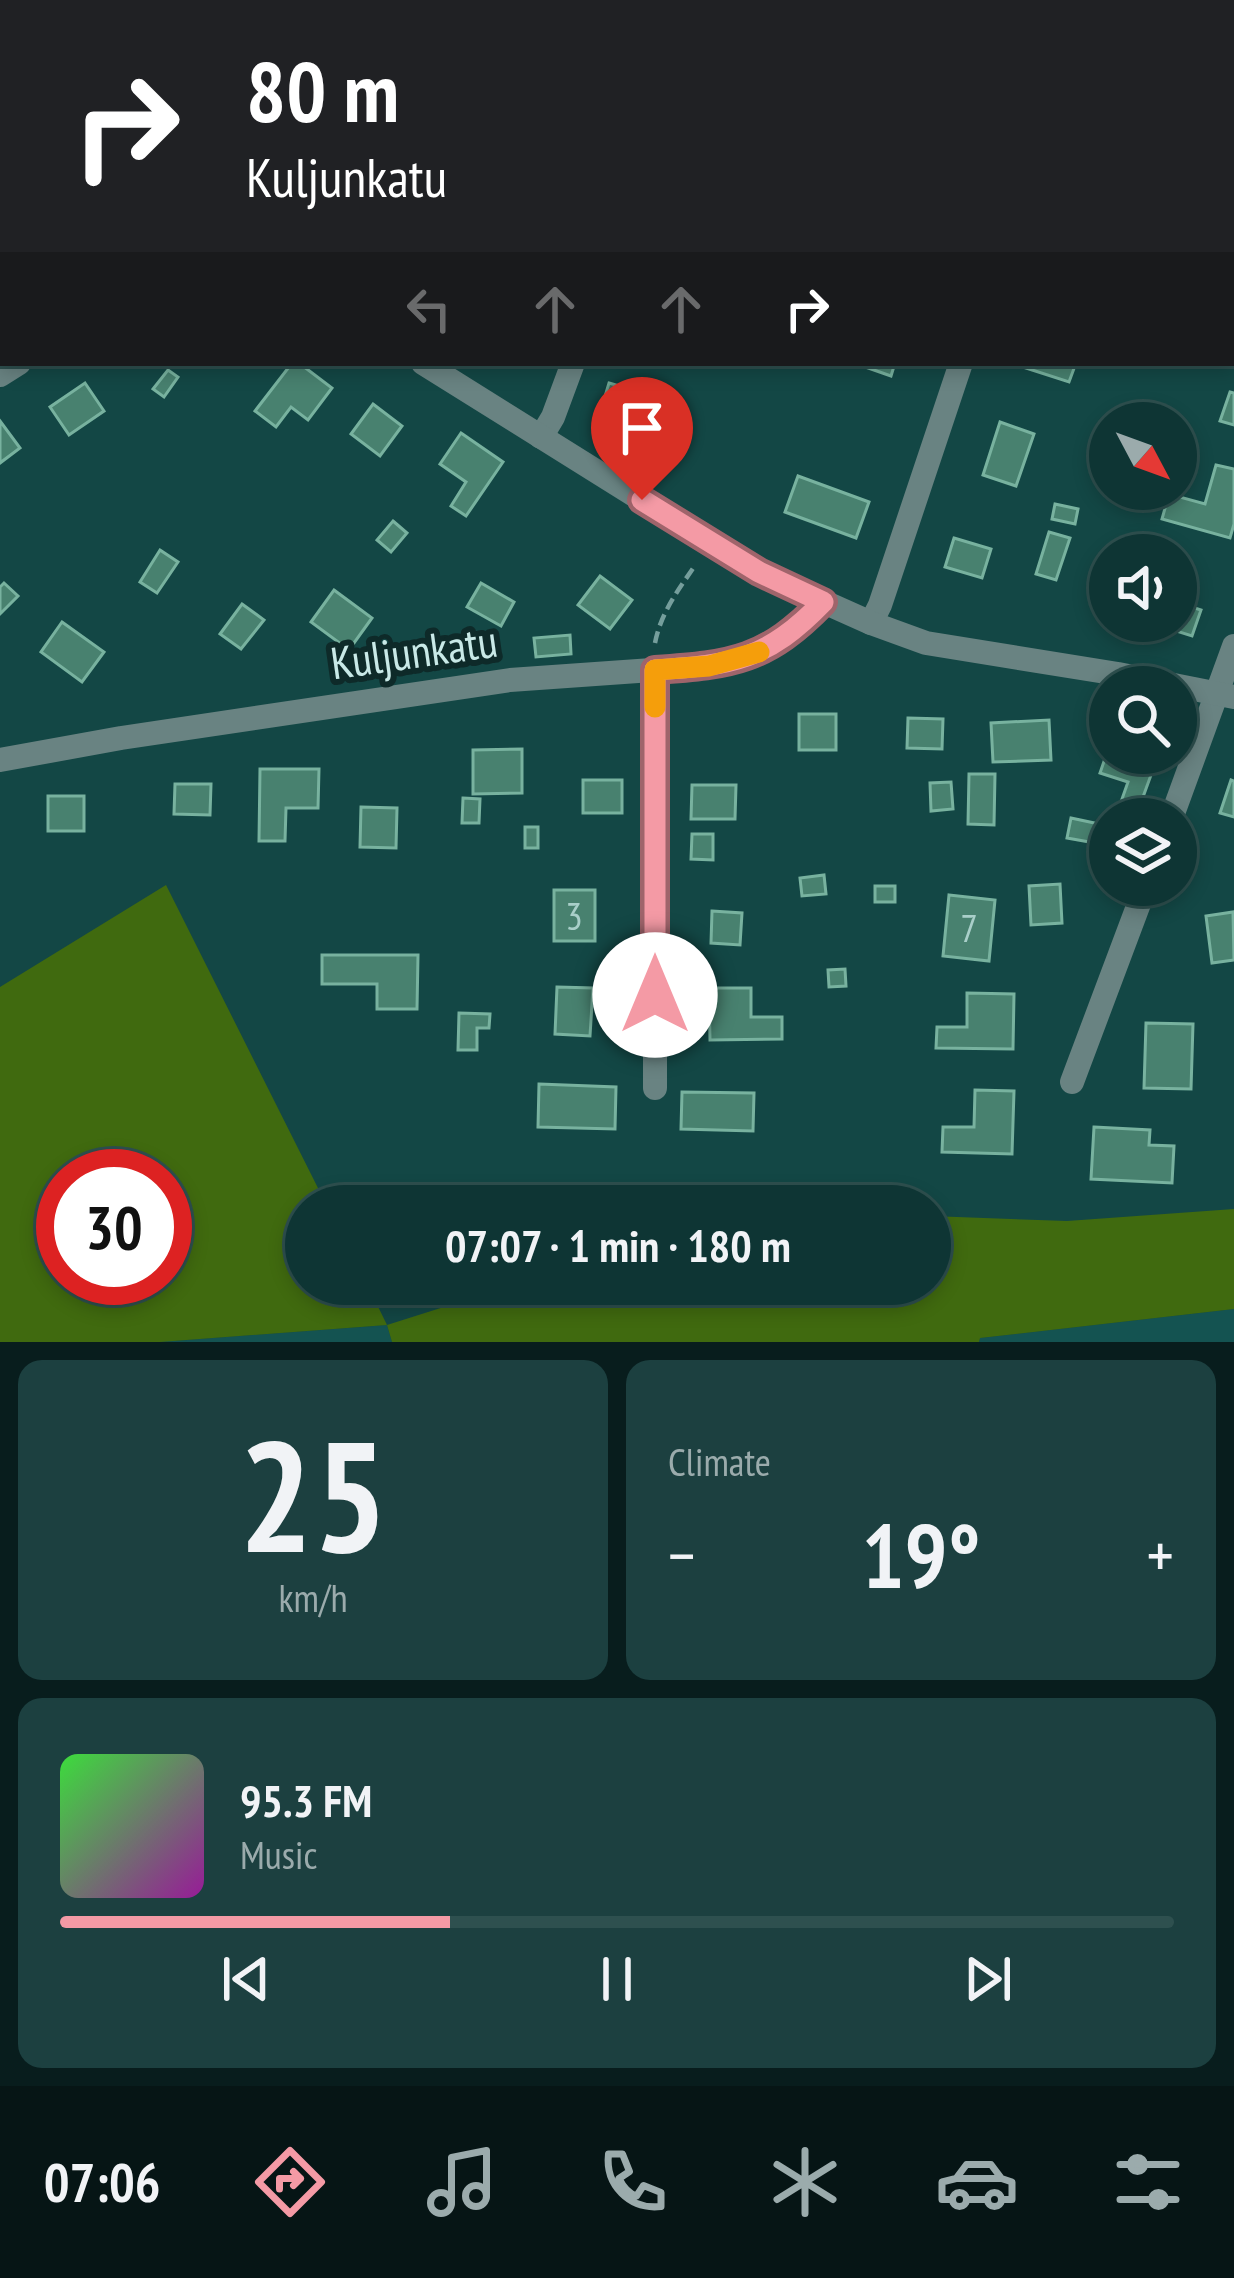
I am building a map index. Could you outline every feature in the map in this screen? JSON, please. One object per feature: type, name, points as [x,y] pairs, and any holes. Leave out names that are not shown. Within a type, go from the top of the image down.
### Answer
[{"type":"street","points":[[429,366],[759,572],[871,622],[926,643],[1226,695]]},
{"type":"street","points":[[542,437],[572,366]]},
{"type":"street","points":[[871,622],[960,366]]},
{"type":"street","name":"Kuljunkatu","points":[[0,760],[510,680],[709,666],[751,657],[781,640],[823,602]]},
{"type":"street","points":[[1180,798],[1226,695],[1234,646]]},
{"type":"street","points":[[655,670],[655,1088]]},
{"type":"street","points":[[1072,1082],[1138,906]]},
{"type":"path","points":[[655,670],[658,626],[710,542]]},
{"type":"shaded area","points":[[1234,1309],[1234,1342],[979,1342],[980,1338]]},
{"type":"shaded area","points":[[387,1325],[392,1342],[160,1342]]},
{"type":"green space","points":[[166,885],[316,1185],[285,1185],[285,1305],[377,1305],[387,1325],[160,1342],[0,1342],[0,987]]},
{"type":"green space","points":[[1234,1209],[1234,1309],[980,1338],[979,1342],[392,1342],[387,1325],[450,1305],[951,1305],[951,1217],[1067,1221]]},
{"type":"building","points":[[290,366],[303,366],[332,388],[308,420],[291,407],[276,427],[255,411]]},
{"type":"building","points":[[863,366],[894,366],[891,376]]},
{"type":"building","points":[[1027,366],[1075,366],[1069,382]]},
{"type":"building","points":[[168,370],[178,377],[164,397],[153,389]]},
{"type":"building","points":[[85,383],[104,411],[69,435],[50,407]]},
{"type":"building","points":[[609,383],[637,391],[627,424],[599,416]]},
{"type":"building","points":[[1230,392],[1234,393],[1234,425],[1220,421]]},
{"type":"building","points":[[373,404],[402,426],[380,456],[351,434]]},
{"type":"building","points":[[0,421],[20,448],[0,463]]},
{"type":"building","points":[[1000,422],[1034,434],[1016,486],[983,475]]},
{"type":"building","points":[[461,433],[503,462],[466,516],[451,506],[466,482],[440,464]]},
{"type":"building","points":[[1216,465],[1234,469],[1230,538],[1162,519],[1165,510],[1197,510],[1197,502],[1205,504]]},
{"type":"building","points":[[798,476],[869,502],[856,538],[785,512]]},
{"type":"building","points":[[1055,504],[1078,509],[1075,524],[1052,519]]},
{"type":"building","points":[[393,521],[407,533],[391,552],[377,540]]},
{"type":"building","points":[[1049,532],[1070,538],[1056,580],[1036,574]]},
{"type":"building","points":[[954,538],[991,549],[982,578],[945,567]]},
{"type":"building","points":[[160,550],[178,562],[157,593],[140,582]]},
{"type":"building","points":[[600,576],[632,600],[610,629],[578,605]]},
{"type":"building","points":[[4,583],[18,596],[0,614],[0,587]]},
{"type":"building","points":[[481,583],[514,602],[501,626],[467,607]]},
{"type":"building","points":[[334,590],[372,618],[349,650],[311,622]]},
{"type":"building","points":[[242,604],[264,620],[241,649],[220,634]]},
{"type":"building","points":[[62,622],[104,652],[82,682],[41,652]]},
{"type":"building","points":[[570,635],[571,654],[536,657],[534,638]]},
{"type":"building","points":[[799,714],[836,714],[836,750],[799,750]]},
{"type":"building","points":[[908,718],[943,719],[942,749],[907,748]]},
{"type":"building","points":[[1049,720],[1051,760],[993,762],[991,723]]},
{"type":"building","points":[[522,749],[522,793],[473,794],[473,750]]},
{"type":"building","points":[[260,769],[319,769],[318,808],[286,808],[285,841],[259,841]]},
{"type":"building","points":[[969,774],[995,774],[994,825],[968,824]]},
{"type":"building","points":[[1103,774],[1151,774],[1143,798],[1122,798],[1128,782]]},
{"type":"building","points":[[583,780],[622,780],[622,813],[583,813]]},
{"type":"building","points":[[1234,781],[1234,817],[1220,813]]},
{"type":"building","points":[[951,782],[953,809],[931,811],[930,783]]},
{"type":"building","points":[[175,784],[211,784],[210,815],[174,814]]},
{"type":"building","points":[[692,785],[736,785],[735,819],[691,819]]},
{"type":"building","points":[[48,796],[84,796],[84,831],[48,831]]},
{"type":"building","points":[[463,798],[480,799],[479,823],[462,823]]},
{"type":"building","points":[[361,807],[397,808],[396,848],[360,847]]},
{"type":"building","points":[[1071,818],[1089,822],[1089,842],[1067,838]]},
{"type":"building","points":[[525,827],[538,827],[538,848],[525,848]]},
{"type":"building","points":[[692,834],[713,834],[713,860],[691,859]]},
{"type":"building","points":[[824,875],[826,894],[802,896],[800,878]]},
{"type":"building","points":[[1060,884],[1062,923],[1031,925],[1029,886]]},
{"type":"building","points":[[875,886],[895,886],[895,902],[875,902]]},
{"type":"building","points":[[554,890],[595,890],[595,941],[554,941]]},
{"type":"building","points":[[949,895],[995,900],[989,961],[943,956]]},
{"type":"building","points":[[712,911],[742,913],[740,945],[711,943]]},
{"type":"building","points":[[1233,912],[1234,960],[1212,963],[1206,916]]},
{"type":"building","points":[[322,955],[418,955],[417,1009],[377,1009],[377,984],[322,984]]},
{"type":"building","points":[[845,969],[846,986],[829,987],[828,970]]},
{"type":"building","points":[[557,987],[593,988],[590,1036],[555,1034]]},
{"type":"building","points":[[709,988],[751,988],[751,1017],[782,1017],[782,1039],[710,1040]]},
{"type":"building","points":[[967,993],[1014,994],[1013,1049],[936,1048],[937,1027],[967,1027]]},
{"type":"building","points":[[459,1013],[490,1014],[489,1028],[477,1028],[477,1050],[458,1050]]},
{"type":"building","points":[[1146,1023],[1193,1024],[1191,1089],[1144,1088]]},
{"type":"building","points":[[539,1084],[616,1087],[615,1129],[538,1127]]},
{"type":"building","points":[[975,1090],[1014,1091],[1012,1154],[942,1152],[943,1127],[974,1127]]},
{"type":"building","points":[[682,1092],[754,1093],[753,1131],[681,1129]]},
{"type":"building","points":[[1094,1127],[1150,1130],[1149,1145],[1174,1146],[1172,1183],[1091,1179]]},
{"type":"slow traffic","points":[[655,707],[655,670],[709,666],[759,652]]},
{"type":"route","points":[[642,500],[759,572],[823,602],[800,626],[751,657],[655,670],[655,995]]}]
